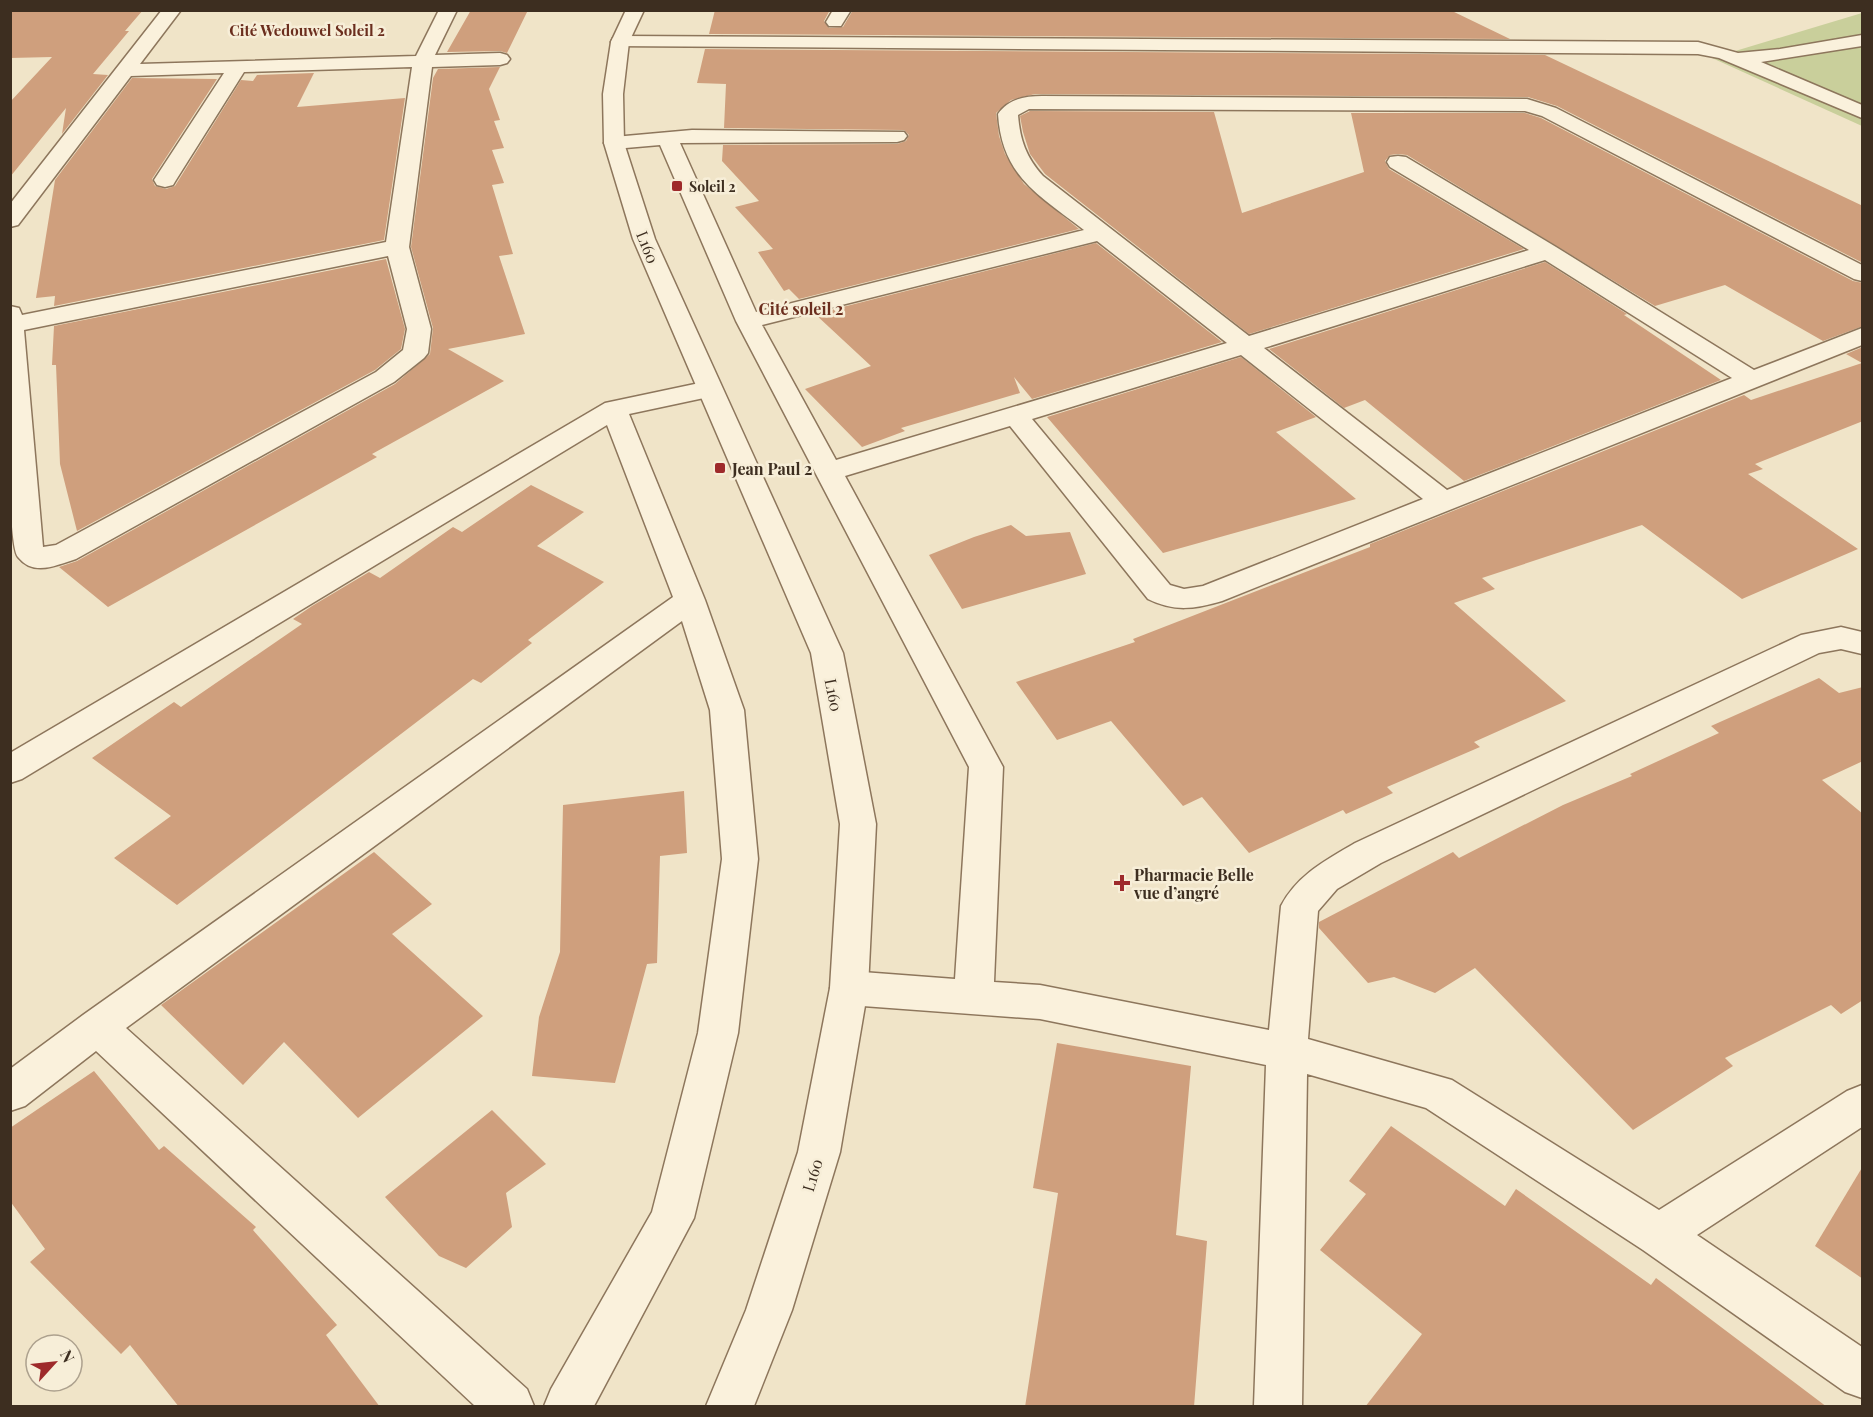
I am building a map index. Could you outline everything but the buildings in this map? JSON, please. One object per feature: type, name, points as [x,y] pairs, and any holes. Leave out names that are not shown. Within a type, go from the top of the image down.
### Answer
[{"type":"street","points":[[10,220],[172,10]]},
{"type":"street","points":[[397,247],[11,319],[29,551],[40,560],[66,552],[375,382],[415,353],[419,329],[397,247],[423,61],[448,10]]},
{"type":"street","name":"L160","points":[[635,10],[621,42],[613,94],[614,143],[644,239],[827,653],[858,824],[849,988],[819,1152],[769,1310],[730,1407]]},
{"type":"street","points":[[1736,58],[1780,55],[1863,40]]},
{"type":"street","points":[[621,42],[1687,48],[1713,51],[1736,58],[1863,112]]},
{"type":"street","points":[[127,70],[500,59]]},
{"type":"street","points":[[165,180],[238,66]]},
{"type":"street","points":[[1445,501],[1035,181],[1018,161],[1010,137],[1008,114],[1011,110],[1022,104],[1057,102],[1527,105],[1549,112],[1863,274]]},
{"type":"street","points":[[614,143],[692,136],[897,136]]},
{"type":"street","points":[[668,139],[748,321],[986,767],[974,996]]},
{"type":"street","points":[[1398,162],[1548,252],[1752,380]]},
{"type":"street","points":[[748,321],[1100,233]]},
{"type":"street","points":[[827,472],[1548,252]]},
{"type":"street","points":[[1016,416],[1159,592],[1173,599],[1187,599],[1211,594],[1863,336]]},
{"type":"street","points":[[10,770],[614,409],[709,389]]},
{"type":"street","points":[[568,1407],[672,1218],[718,1033],[740,859],[727,710],[690,600],[614,409]]},
{"type":"street","points":[[10,1093],[97,1027],[690,600]]},
{"type":"street","points":[[1278,1407],[1287,1051],[1300,906],[1324,879],[1368,854],[1812,643],[1841,638],[1863,643]]},
{"type":"street","points":[[849,988],[1040,1002],[1287,1051],[1437,1093],[1659,1235],[1863,1375]]},
{"type":"street","points":[[97,1027],[510,1407]]},
{"type":"street","points":[[1659,1235],[1863,1104]]},
{"type":"green space","points":[[1862,13],[1862,126],[1712,58]]},
{"type":"place","name":"Soleil 2","points":[[677,186]]},
{"type":"place","name":"Jean Paul 2","points":[[720,468]]},
{"type":"place","name":"Pharmacie Belle vue d’angré","points":[[1122,883]]},
{"type":"district","name":"Cité Wedouwel Soleil 2","points":[[307,30]]},
{"type":"district","name":"Cité soleil 2","points":[[801,308]]}]
